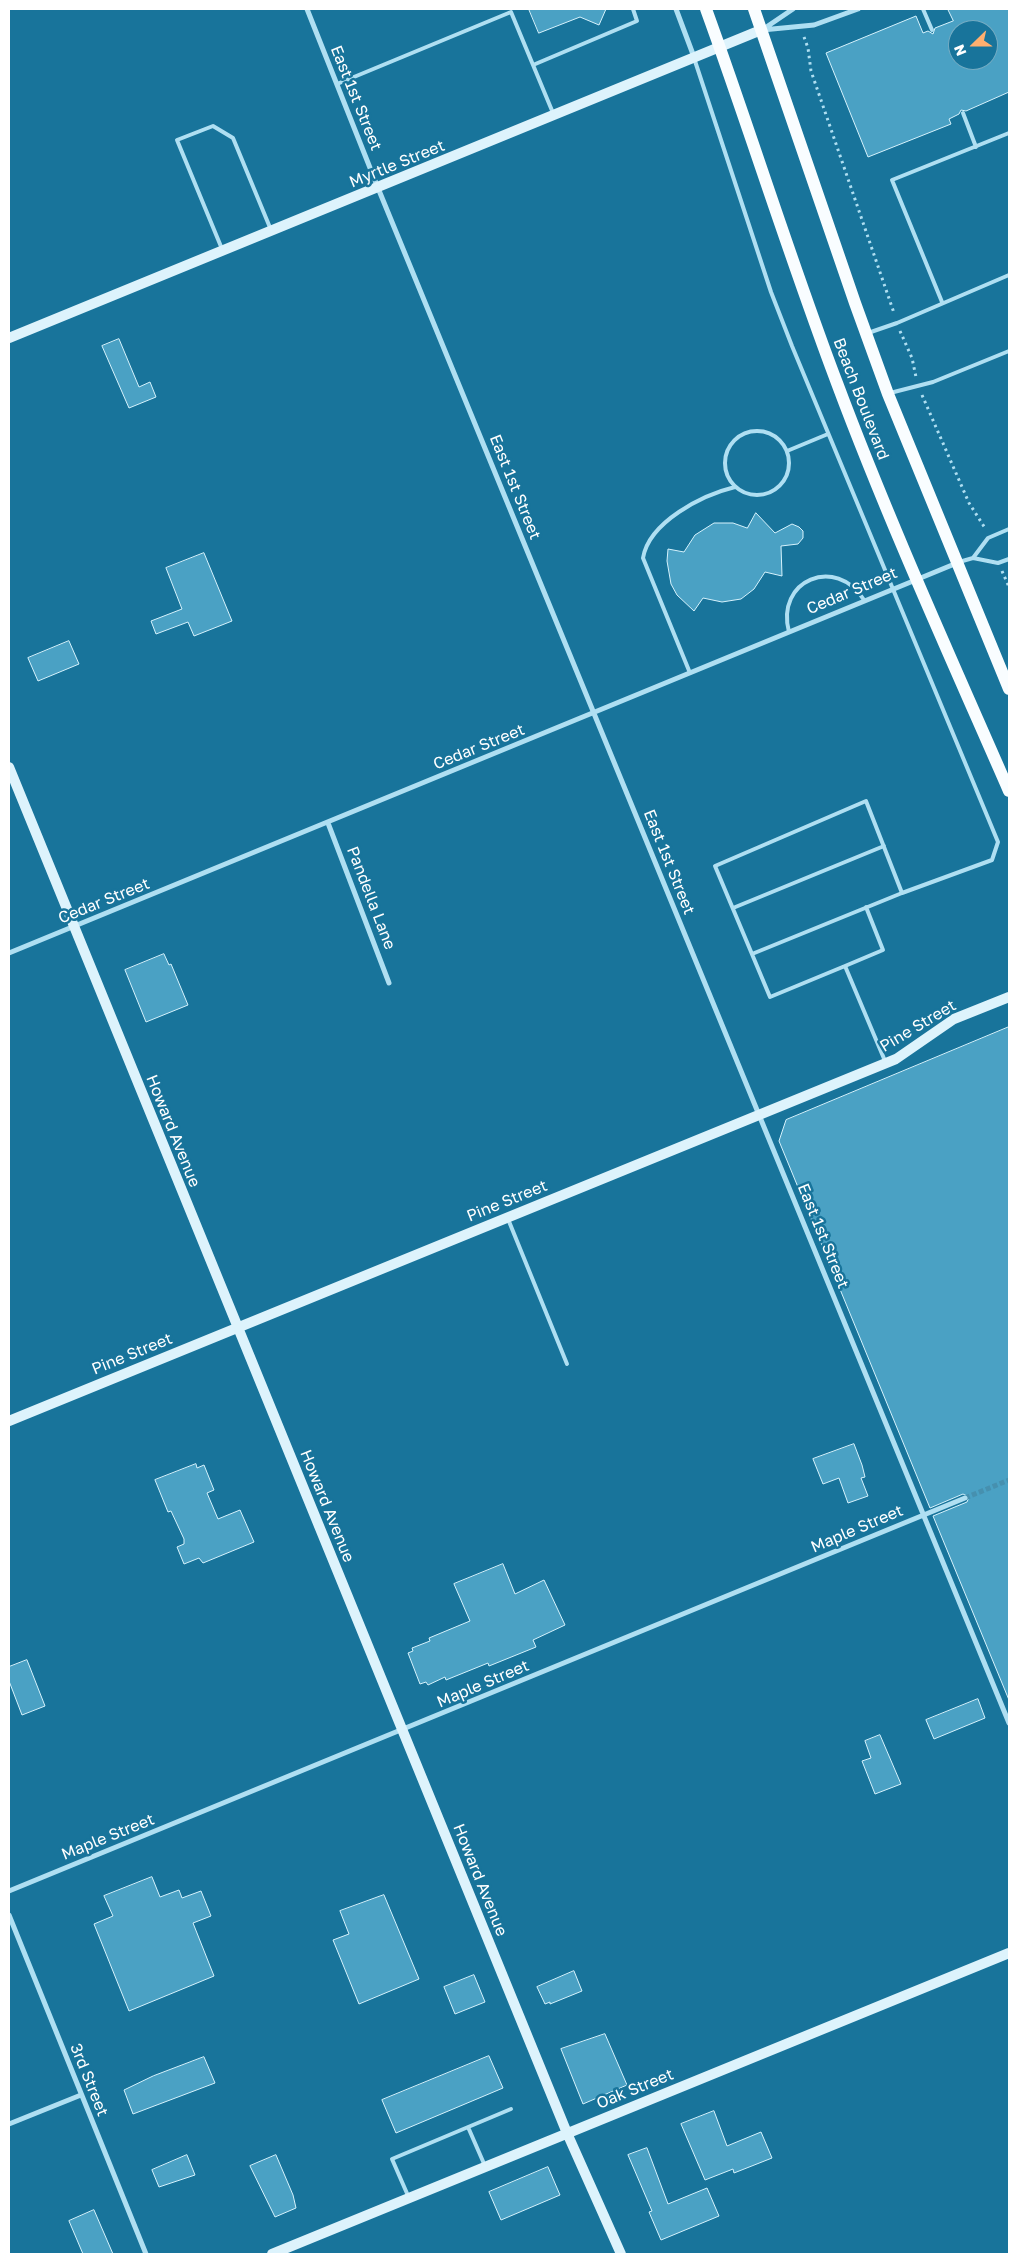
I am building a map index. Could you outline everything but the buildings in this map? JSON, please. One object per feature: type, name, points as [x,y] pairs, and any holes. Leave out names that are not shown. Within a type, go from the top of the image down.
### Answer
[{"type":"main road","name":"Beach Boulevard","points":[[706,9],[796,271],[838,386],[916,578],[1009,792]]},
{"type":"main road","name":"Beach Boulevard","points":[[754,9],[888,394],[1009,689]]},
{"type":"main road","name":"Myrtle Street","points":[[9,338],[272,232],[761,30]]},
{"type":"main road","name":"Howard Avenue","points":[[9,767],[567,2133],[621,2254]]},
{"type":"main road","name":"Pine Street","points":[[9,1420],[886,1064],[954,1019],[1009,997]]},
{"type":"main road","name":"Oak Street","points":[[272,2254],[289,2251],[485,2166],[1009,1953]]},
{"type":"street","name":"East 1st Street","points":[[307,9],[378,188],[1009,1723]]},
{"type":"street","points":[[676,9],[694,58]]},
{"type":"street","name":"Myrtle Street","points":[[761,30],[793,9]]},
{"type":"street","points":[[761,30],[814,25],[858,9]]},
{"type":"street","name":"Cedar Street","points":[[9,953],[594,714],[957,562]]},
{"type":"street","name":"Pandella Lane","points":[[328,823],[389,983]]},
{"type":"street","name":"Maple Street","points":[[9,1891],[965,1498]]},
{"type":"street","name":"3rd Street","points":[[9,1915],[146,2254]]},
{"type":"street","points":[[9,2124],[81,2094]]},
{"type":"lane","points":[[533,65],[637,20],[632,9]]},
{"type":"lane","points":[[923,9],[932,30]]},
{"type":"lane","points":[[337,84],[511,12],[554,116]]},
{"type":"lane","points":[[694,58],[772,292],[891,589],[998,842],[992,860],[866,907],[752,954]]},
{"type":"lane","points":[[963,113],[976,146]]},
{"type":"lane","points":[[222,252],[177,140],[213,126],[233,138],[272,232]]},
{"type":"lane","points":[[942,302],[892,180],[1009,133]]},
{"type":"lane","points":[[866,334],[897,323],[942,302],[1009,275]]},
{"type":"lane","points":[[888,394],[933,382],[1009,351]]},
{"type":"lane","points":[[756,431],[766,432],[782,442],[787,451],[789,470],[786,479],[772,492],[752,496],[735,487],[726,474],[725,458],[732,443],[738,437],[756,431]]},
{"type":"lane","points":[[787,451],[828,434]]},
{"type":"lane","points":[[690,674],[643,558],[645,546],[650,536],[689,506],[708,495],[735,487]]},
{"type":"lane","points":[[973,558],[988,538],[1009,529]]},
{"type":"lane","points":[[957,562],[973,558],[998,563],[1009,558]]},
{"type":"lane","points":[[789,632],[786,622],[788,603],[799,587],[806,581],[817,577],[840,578],[858,590],[864,600]]},
{"type":"lane","points":[[866,907],[883,950],[770,996],[715,866],[866,801],[902,893]]},
{"type":"lane","points":[[733,908],[884,846]]},
{"type":"lane","points":[[845,966],[886,1064]]},
{"type":"lane","points":[[508,1217],[567,1364]]},
{"type":"lane","points":[[409,2198],[392,2160],[511,2108]]},
{"type":"lane","points":[[468,2127],[485,2166]]},
{"type":"path","points":[[806,43],[810,72],[897,323],[912,358],[914,370]]},
{"type":"path","points":[[927,407],[931,410],[969,503],[985,528]]},
{"type":"path","points":[[1005,578],[1009,587]]},
{"type":"tunnel","points":[[965,1498],[1009,1480]]}]
